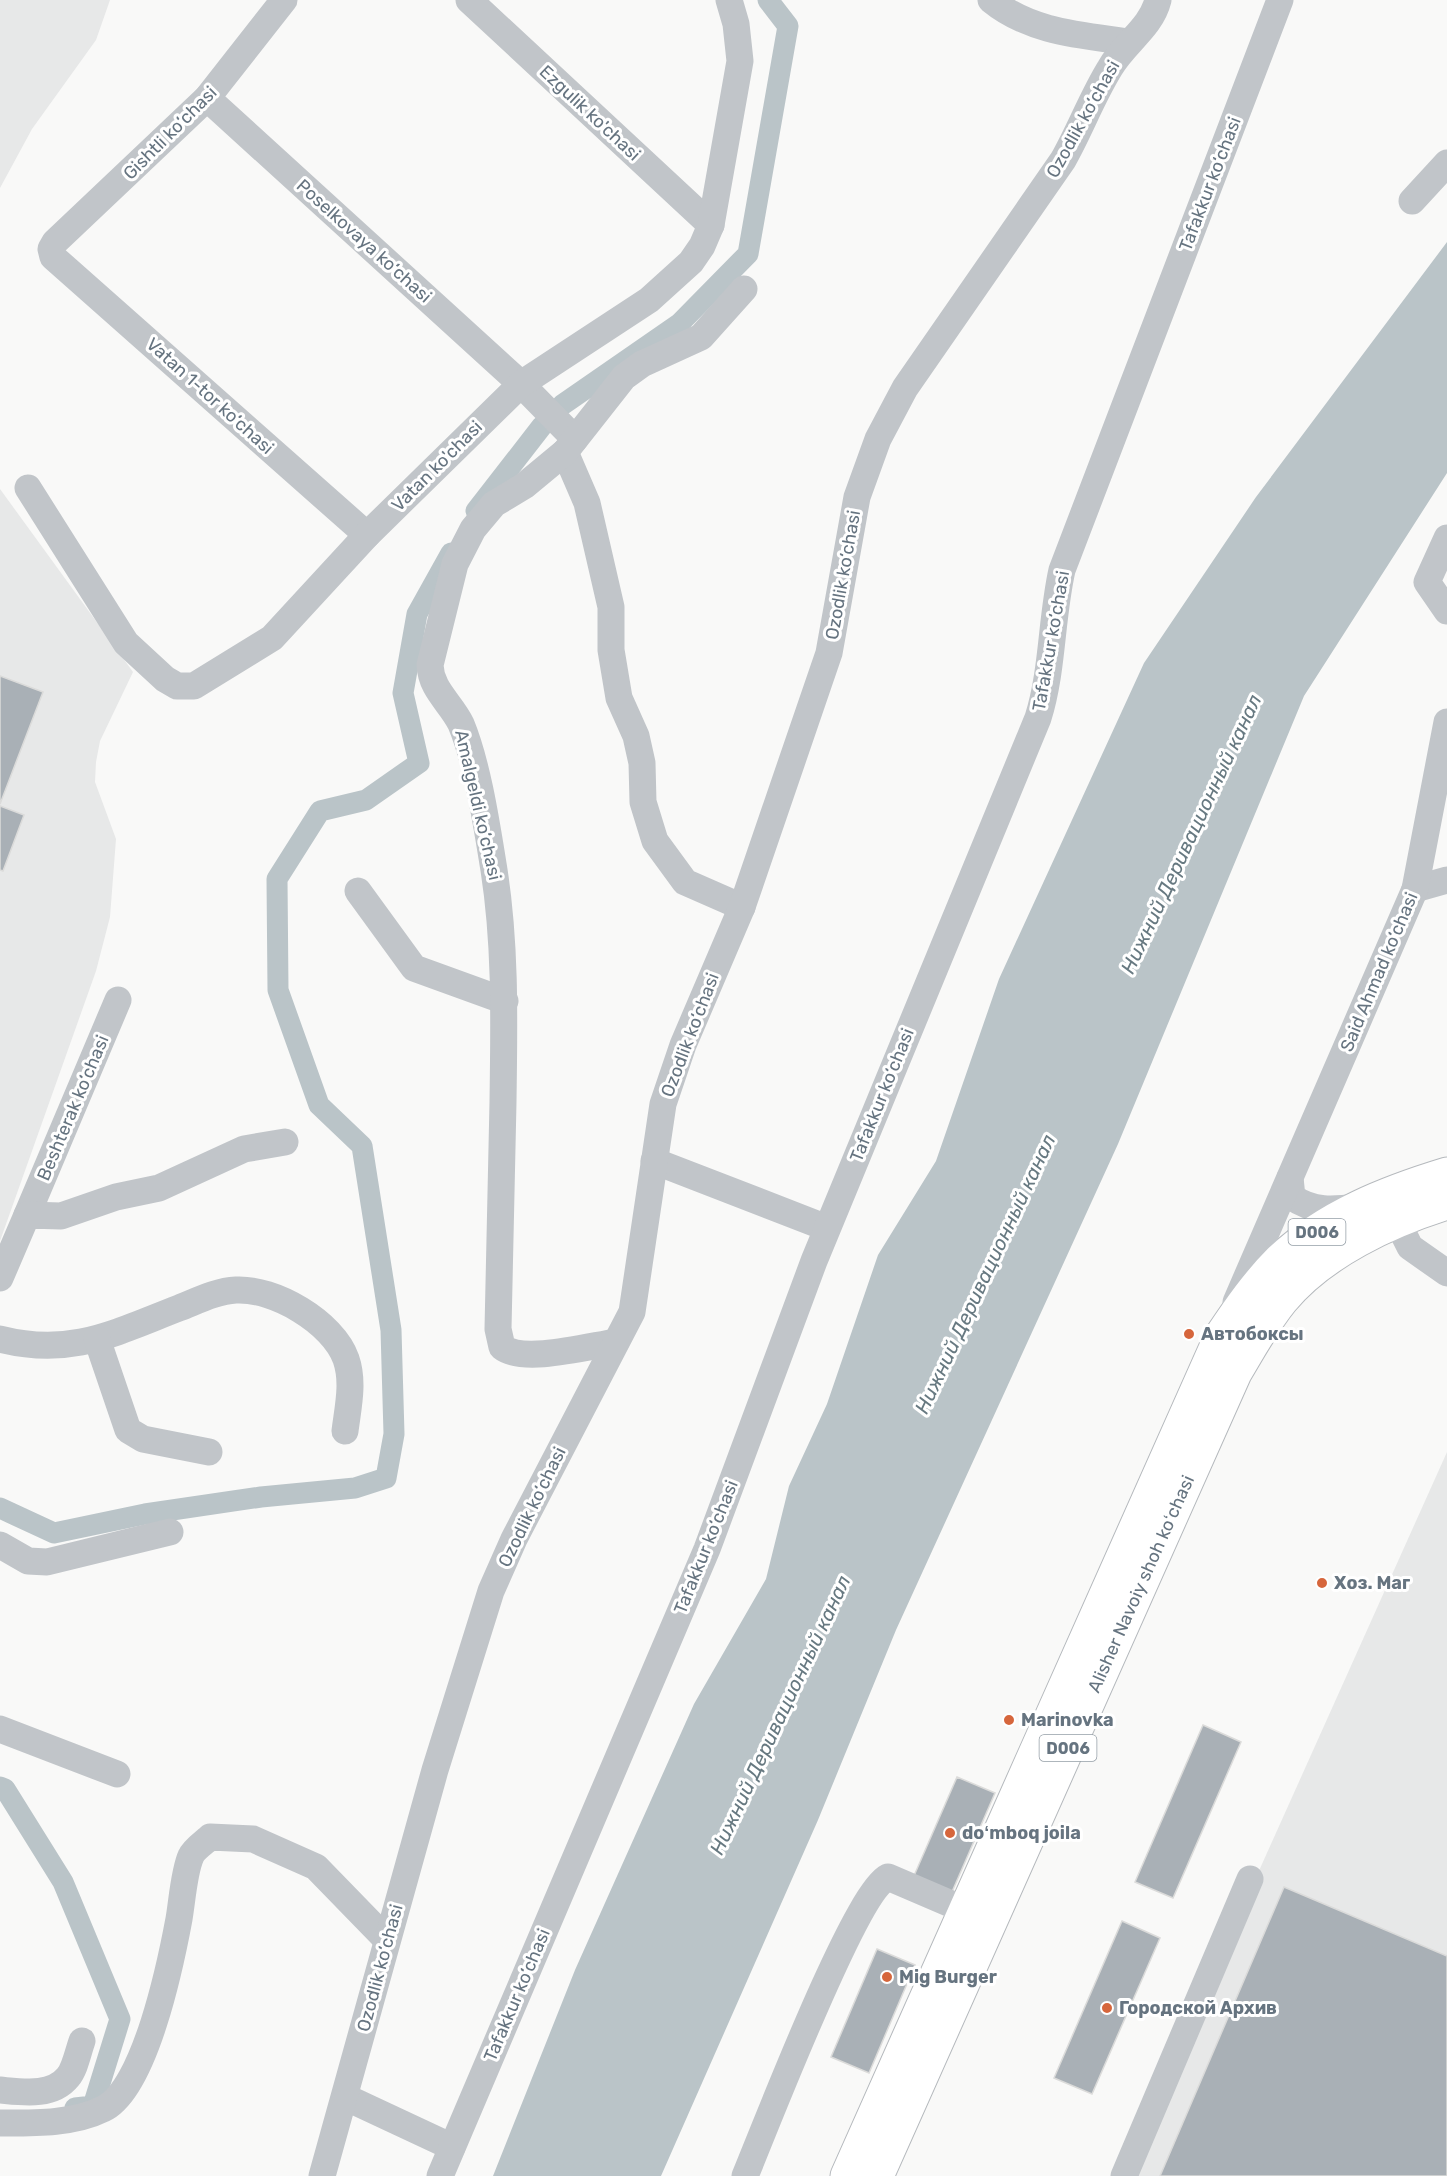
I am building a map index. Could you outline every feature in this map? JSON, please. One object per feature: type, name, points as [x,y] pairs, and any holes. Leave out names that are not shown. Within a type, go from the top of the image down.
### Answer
[{"type":"main road","name":"D006","points":[[1221,1336],[1250,1293],[1282,1259],[1318,1232],[1360,1207],[1395,1190],[1447,1174]]},
{"type":"main road","name":"D006","points":[[1397,1221],[1447,1203]]},
{"type":"main road","name":"Alisher Navoiy shoh koʻchasi","points":[[847,2176],[939,2003],[1235,1373],[1264,1324],[1284,1298],[1305,1277],[1339,1252],[1397,1221]]},
{"type":"main road","name":"Alisher Navoiy shoh koʻchasi","points":[[877,2176],[939,2003],[965,1910],[1221,1336]]},
{"type":"street","name":"Gishtli ko‘chasi","points":[[53,257],[51,249],[55,242],[207,98],[284,0]]},
{"type":"street","name":"Ezgulik ko'chasi","points":[[469,0],[711,225]]},
{"type":"street","name":"Vatan ko'chasi","points":[[28,488],[126,644],[165,679],[177,686],[194,686],[272,638],[367,535],[521,384],[649,300],[691,262],[702,246],[711,225],[740,61],[736,24],[729,0]]},
{"type":"street","name":"Ozodlik ko‘chasi","points":[[991,0],[1007,14],[1052,31],[1129,42]]},
{"type":"street","name":"Ozodlik ko‘chasi","points":[[322,2176],[435,1770],[491,1591],[514,1539],[632,1312],[663,1104],[683,1045],[742,907],[829,653],[857,497],[878,439],[905,388],[1063,160],[1083,125],[1109,69],[1129,42],[1155,14],[1158,0]]},
{"type":"street","name":"Tafakkur ko‘chasi","points":[[440,2176],[707,1549],[827,1228],[1038,718],[1045,696],[1055,601],[1062,570],[1281,0]]},
{"type":"street","name":"Poselkovaya ko‘chasi","points":[[207,98],[521,384],[570,446]]},
{"type":"street","points":[[1412,201],[1447,163]]},
{"type":"street","name":"Vatan 1-tor ko‘chasi","points":[[53,257],[367,535]]},
{"type":"street","name":"Amalgeldi ko‘chasi","points":[[616,1342],[542,1354],[510,1354],[501,1347],[498,1329],[505,1001],[500,915],[477,782],[461,724],[435,687],[430,665],[456,564],[473,529],[494,504],[524,486],[570,446],[624,377],[642,364],[701,337],[744,289]]},
{"type":"street","points":[[570,446],[587,502],[611,607],[610,650],[620,698],[636,736],[642,763],[643,802],[655,841],[685,882],[742,907]]},
{"type":"street","points":[[1447,538],[1426,582],[1447,611]]},
{"type":"street","name":"Said Ahmad ko‘chasi","points":[[1221,1336],[1415,889],[1447,723]]},
{"type":"street","points":[[1415,889],[1447,880]]},
{"type":"street","points":[[358,891],[414,968],[505,1001]]},
{"type":"street","name":"Beshterak ko‘chasi","points":[[0,1278],[118,1000]]},
{"type":"street","points":[[27,1215],[61,1216],[116,1197],[159,1188],[244,1149],[285,1142]]},
{"type":"street","points":[[654,1161],[827,1228]]},
{"type":"street","points":[[1290,1178],[1292,1197],[1305,1206],[1330,1211],[1360,1207]]},
{"type":"street","points":[[1397,1221],[1410,1247],[1447,1273]]},
{"type":"street","points":[[0,1339],[25,1346],[59,1347],[97,1339],[213,1295],[234,1290],[251,1291],[283,1302],[309,1315],[329,1330],[345,1357],[351,1389],[345,1431]]},
{"type":"street","points":[[97,1339],[128,1430],[143,1439],[209,1452]]},
{"type":"street","points":[[0,1545],[28,1561],[47,1562],[170,1532]]},
{"type":"street","points":[[0,1729],[117,1774]]},
{"type":"street","points":[[0,2123],[34,2123],[82,2116],[105,2109],[123,2093],[141,2061],[173,1955],[191,1855],[210,1837],[253,1839],[316,1867],[387,1940]]},
{"type":"street","points":[[746,2176],[852,1927],[879,1882],[888,1877],[965,1910]]},
{"type":"street","points":[[1124,2176],[1250,1879]]},
{"type":"street","points":[[0,2090],[33,2093],[58,2085],[69,2077],[82,2041]]},
{"type":"street","points":[[345,2097],[452,2147]]},
{"type":"shaded area","points":[[0,0],[110,0],[96,40],[32,129],[0,188]]},
{"type":"shaded area","points":[[0,489],[133,672],[100,741],[96,762],[95,782],[116,839],[110,917],[96,971],[0,1241]]},
{"type":"shaded area","points":[[1447,1452],[1447,2176],[1122,2176]]},
{"type":"water","name":"Нижний Деривационный канал","points":[[1447,242],[1447,473],[1304,696],[1118,1144],[896,1630],[818,1820],[661,2176],[493,2176],[575,1970],[694,1704],[766,1579],[789,1486],[827,1404],[878,1255],[936,1161],[999,979],[1144,663],[1256,497]]},
{"type":"building","points":[[0,676],[43,692],[0,804]]},
{"type":"building","points":[[0,806],[24,815],[3,871],[0,870]]},
{"type":"building","points":[[1203,1725],[1241,1742],[1173,1898],[1135,1882]]},
{"type":"building","points":[[957,1777],[995,1793],[948,1901],[910,1885]]},
{"type":"building","points":[[1284,1887],[1447,1956],[1447,2176],[1160,2176]]},
{"type":"building","name":"Городской Архив","points":[[1122,1921],[1160,1938],[1092,2094],[1054,2078]]},
{"type":"building","points":[[877,1949],[915,1965],[869,2073],[831,2057]]},
{"type":"waterway","points":[[562,405],[679,324],[748,254],[788,26],[768,0]]},
{"type":"waterway","points":[[476,511],[542,426]]},
{"type":"waterway","points":[[0,1508],[54,1533],[145,1514],[261,1497],[355,1488],[386,1478],[394,1434],[391,1330],[362,1146],[319,1105],[278,990],[277,879],[320,811],[366,800],[419,763],[403,693],[417,614],[451,553]]},
{"type":"waterway","points":[[0,1787],[5,1789],[63,1882],[120,2019],[93,2106],[75,2108]]},
{"type":"place","name":"Автобоксы","points":[[1189,1334]]},
{"type":"place","name":"Хоз. Маг","points":[[1322,1583]]},
{"type":"place","name":"Marinovka","points":[[1009,1720]]},
{"type":"place","name":"doʻmboq joila","points":[[950,1833]]},
{"type":"place","name":"Mig Burger","points":[[887,1977]]},
{"type":"place","name":"Городской Архив","points":[[1107,2008]]}]
